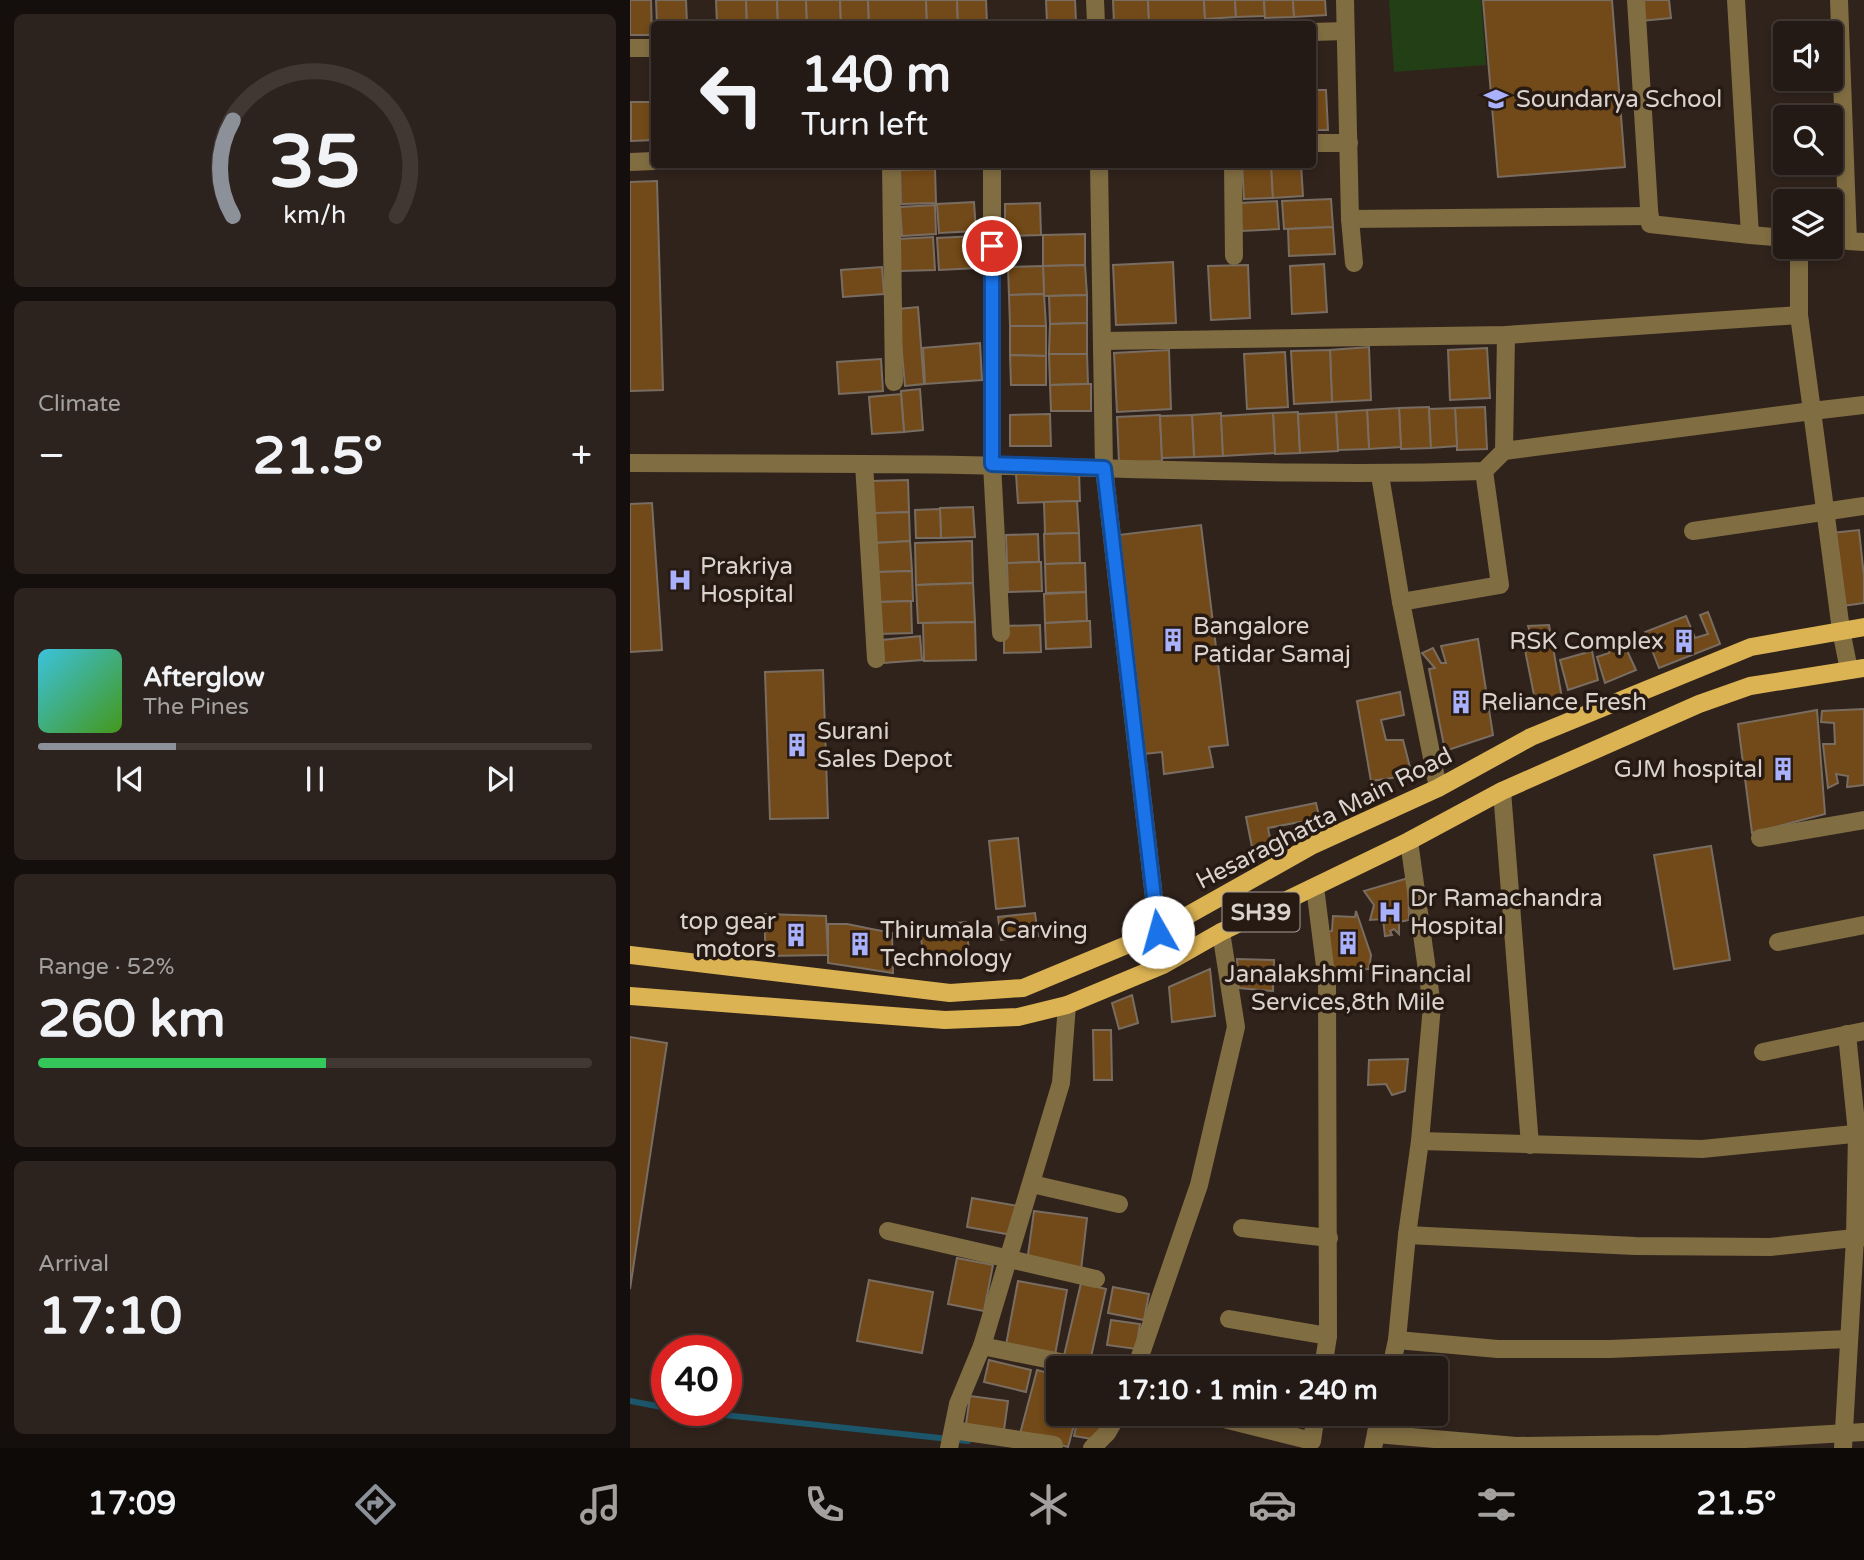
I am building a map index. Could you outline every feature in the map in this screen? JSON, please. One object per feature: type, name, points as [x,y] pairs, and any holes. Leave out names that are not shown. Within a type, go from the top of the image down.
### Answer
[{"type":"main road","name":"Hesaraghatta Main Road","points":[[630,955],[950,993],[1023,988],[1158,932],[1313,845],[1438,788],[1531,737],[1752,647],[1864,627]]},
{"type":"main road","name":"SH39","points":[[630,996],[945,1020],[1018,1017],[1067,1005],[1163,965],[1221,932],[1409,841],[1502,791],[1699,704],[1751,686],[1857,669]]},
{"type":"street","points":[[1095,0],[1096,21]]},
{"type":"street","points":[[1345,0],[1350,219],[1354,263]]},
{"type":"street","points":[[1636,0],[1650,224],[1773,237]]},
{"type":"street","points":[[1736,0],[1750,235]]},
{"type":"street","points":[[1839,0],[1848,241]]},
{"type":"street","points":[[1316,32],[1345,31]]},
{"type":"street","points":[[630,48],[651,48]]},
{"type":"street","points":[[1316,143],[1349,142]]},
{"type":"street","points":[[630,162],[651,161]]},
{"type":"street","points":[[891,168],[894,382]]},
{"type":"street","points":[[992,168],[992,464],[1001,633]]},
{"type":"street","points":[[1099,168],[1104,468],[1158,932]]},
{"type":"street","points":[[1233,168],[1234,256]]},
{"type":"street","points":[[1350,219],[1650,216]]},
{"type":"street","points":[[1799,259],[1799,315],[1824,512],[1841,630],[1857,669]]},
{"type":"street","points":[[1102,341],[1506,335],[1799,315]]},
{"type":"street","points":[[1504,451],[1506,335]]},
{"type":"street","points":[[630,463],[992,464],[1380,475],[1484,471],[1504,451],[1864,405]]},
{"type":"street","points":[[864,464],[876,659]]},
{"type":"street","points":[[1401,602],[1500,585],[1484,471]]},
{"type":"street","points":[[1380,475],[1401,602],[1438,788]]},
{"type":"street","points":[[1693,531],[1864,506]]},
{"type":"street","points":[[1502,791],[1530,1144]]},
{"type":"street","points":[[1760,838],[1864,820]]},
{"type":"street","points":[[1394,1356],[1420,1141],[1432,1006],[1409,841]]},
{"type":"street","points":[[1315,887],[1327,982],[1329,1238],[1328,1336],[1325,1356]]},
{"type":"street","points":[[1777,942],[1864,925]]},
{"type":"street","points":[[1140,1356],[1199,1185],[1236,1027],[1221,932]]},
{"type":"street","points":[[1054,1446],[951,1439],[958,1404],[982,1346],[1061,1083],[1067,1005]]},
{"type":"street","points":[[1763,1052],[1855,1032],[1860,1133],[1859,1237],[1843,1440]]},
{"type":"street","points":[[1420,1141],[1702,1149],[1860,1133]]},
{"type":"street","points":[[1032,1184],[1119,1204]]},
{"type":"street","points":[[1242,1228],[1329,1238]]},
{"type":"street","points":[[888,1231],[1096,1279]]},
{"type":"street","points":[[1407,1235],[1636,1247],[1770,1247],[1859,1237]]},
{"type":"street","points":[[1228,1319],[1328,1336]]},
{"type":"street","points":[[1397,1340],[1498,1349],[1610,1349],[1853,1332]]},
{"type":"street","points":[[982,1346],[1046,1359]]},
{"type":"street","points":[[1092,1448],[1111,1426]]},
{"type":"street","points":[[1254,1426],[1312,1440],[1314,1426]]},
{"type":"street","points":[[1374,1441],[1516,1446],[1660,1444],[1843,1440],[1864,1432]]},
{"type":"green space","points":[[1389,0],[1481,0],[1486,65],[1394,72]]},
{"type":"building","points":[[630,0],[651,0],[651,35],[630,35]]},
{"type":"building","points":[[656,0],[686,0],[687,21],[657,21]]},
{"type":"building","points":[[716,0],[746,0],[747,21],[717,21]]},
{"type":"building","points":[[746,0],[777,0],[778,21],[747,21]]},
{"type":"building","points":[[777,0],[806,0],[807,21],[778,21]]},
{"type":"building","points":[[806,0],[840,0],[841,21],[807,21]]},
{"type":"building","points":[[840,0],[868,0],[869,21],[841,21]]},
{"type":"building","points":[[868,0],[926,0],[927,21],[869,21]]},
{"type":"building","points":[[926,0],[957,0],[958,21],[927,21]]},
{"type":"building","points":[[957,0],[986,0],[987,21],[958,21]]},
{"type":"building","points":[[1046,0],[1075,0],[1076,21],[1047,21]]},
{"type":"building","points":[[1113,0],[1148,0],[1149,21],[1114,21]]},
{"type":"building","points":[[1148,0],[1204,0],[1205,20],[1149,21]]},
{"type":"building","points":[[1204,0],[1235,0],[1236,17],[1205,19]]},
{"type":"building","points":[[1235,0],[1264,0],[1265,16],[1236,17]]},
{"type":"building","points":[[1264,0],[1293,0],[1294,17],[1265,18]]},
{"type":"building","points":[[1293,0],[1325,0],[1326,15],[1294,17]]},
{"type":"building","points":[[1483,0],[1612,0],[1625,167],[1498,177]]},
{"type":"building","points":[[1639,0],[1669,0],[1671,18],[1641,21]]},
{"type":"building","points":[[1316,90],[1326,90],[1328,130],[1316,130]]},
{"type":"building","points":[[631,102],[651,102],[651,140],[631,141]]},
{"type":"building","points":[[1242,168],[1271,168],[1273,198],[1244,199]]},
{"type":"building","points":[[1271,168],[1301,168],[1303,196],[1273,198]]},
{"type":"building","points":[[935,169],[936,203],[901,204],[900,170]]},
{"type":"building","points":[[657,181],[663,390],[630,391],[630,182]]},
{"type":"building","points":[[1331,199],[1333,227],[1284,229],[1282,201]]},
{"type":"building","points":[[1277,201],[1279,229],[1242,231],[1240,203]]},
{"type":"building","points":[[974,202],[976,231],[939,233],[937,204]]},
{"type":"building","points":[[1040,203],[1041,235],[1005,236],[1005,204]]},
{"type":"building","points":[[935,205],[936,234],[902,236],[900,207]]},
{"type":"building","points":[[1333,227],[1335,254],[1289,256],[1288,229]]},
{"type":"building","points":[[1085,234],[1085,265],[1043,266],[1043,235]]},
{"type":"building","points":[[976,236],[978,268],[939,270],[937,238]]},
{"type":"building","points":[[933,237],[935,270],[900,271],[898,239]]},
{"type":"building","points":[[1173,262],[1176,323],[1116,325],[1113,265]]},
{"type":"building","points":[[1324,264],[1327,312],[1292,314],[1290,266]]},
{"type":"building","points":[[1085,265],[1087,295],[1044,296],[1043,266]]},
{"type":"building","points":[[1248,265],[1250,318],[1211,320],[1208,266]]},
{"type":"building","points":[[1043,266],[1044,294],[1009,295],[1008,267]]},
{"type":"building","points":[[882,267],[884,294],[843,297],[841,270]]},
{"type":"building","points":[[1044,294],[1046,326],[1010,326],[1009,295]]},
{"type":"building","points":[[1087,295],[1087,323],[1050,324],[1049,296]]},
{"type":"building","points":[[918,307],[924,384],[905,386],[898,309]]},
{"type":"building","points":[[1087,323],[1087,354],[1049,354],[1050,324]]},
{"type":"building","points":[[1010,326],[1046,326],[1046,356],[1010,355]]},
{"type":"building","points":[[980,343],[982,380],[925,384],[923,348]]},
{"type":"building","points":[[1369,347],[1371,400],[1332,402],[1330,350]]},
{"type":"building","points":[[1487,348],[1490,398],[1450,400],[1448,350]]},
{"type":"building","points":[[1169,350],[1171,409],[1117,412],[1114,353]]},
{"type":"building","points":[[1330,350],[1332,402],[1294,404],[1291,351]]},
{"type":"building","points":[[1285,352],[1288,407],[1247,409],[1244,354]]},
{"type":"building","points":[[1049,354],[1087,354],[1088,384],[1050,385]]},
{"type":"building","points":[[1010,355],[1046,356],[1046,385],[1011,385]]},
{"type":"building","points":[[881,359],[883,391],[839,394],[837,362]]},
{"type":"building","points":[[1091,384],[1091,411],[1051,411],[1050,385]]},
{"type":"building","points":[[920,389],[923,430],[904,432],[901,391]]},
{"type":"building","points":[[901,394],[904,432],[872,434],[869,397]]},
{"type":"building","points":[[1429,407],[1431,448],[1401,449],[1399,408]]},
{"type":"building","points":[[1485,407],[1487,449],[1457,450],[1455,408]]},
{"type":"building","points":[[1399,408],[1401,447],[1369,449],[1367,410]]},
{"type":"building","points":[[1455,408],[1457,446],[1431,448],[1429,409]]},
{"type":"building","points":[[1367,410],[1369,449],[1338,450],[1336,412]]},
{"type":"building","points":[[1298,412],[1300,453],[1275,454],[1273,413]]},
{"type":"building","points":[[1336,412],[1338,451],[1300,453],[1298,414]]},
{"type":"building","points":[[1221,413],[1223,456],[1194,457],[1192,415]]},
{"type":"building","points":[[1273,413],[1275,453],[1223,456],[1221,416]]},
{"type":"building","points":[[1050,414],[1051,446],[1010,446],[1010,415]]},
{"type":"building","points":[[1160,415],[1162,461],[1119,463],[1117,417]]},
{"type":"building","points":[[1192,415],[1194,457],[1162,458],[1160,416]]},
{"type":"building","points":[[1079,472],[1080,501],[1018,503],[1016,474]]},
{"type":"building","points":[[908,480],[909,512],[871,514],[870,481]]},
{"type":"building","points":[[1077,501],[1079,533],[1045,534],[1044,502]]},
{"type":"building","points":[[652,503],[662,650],[630,652],[630,504]]},
{"type":"building","points":[[973,507],[975,537],[941,538],[940,508]]},
{"type":"building","points":[[940,509],[941,538],[916,538],[915,510]]},
{"type":"building","points":[[909,512],[910,541],[875,543],[875,513]]},
{"type":"building","name":"Bangalore Patidar Samaj","points":[[1201,525],[1228,745],[1209,747],[1213,767],[1164,774],[1162,752],[1144,754],[1118,535]]},
{"type":"building","points":[[1859,530],[1864,603],[1842,606],[1832,533]]},
{"type":"building","points":[[1079,533],[1080,563],[1045,564],[1044,534]]},
{"type":"building","points":[[1038,534],[1039,562],[1007,563],[1006,535]]},
{"type":"building","points":[[910,541],[912,571],[877,572],[875,543]]},
{"type":"building","points":[[972,541],[973,583],[916,585],[915,543]]},
{"type":"building","points":[[1041,562],[1042,591],[1008,592],[1007,563]]},
{"type":"building","points":[[1085,563],[1086,592],[1046,593],[1045,564]]},
{"type":"building","points":[[912,571],[913,601],[878,602],[877,572]]},
{"type":"building","points":[[973,583],[975,622],[918,623],[916,585]]},
{"type":"building","points":[[1086,592],[1087,621],[1045,623],[1044,594]]},
{"type":"building","points":[[911,601],[912,633],[879,634],[878,602]]},
{"type":"building","name":"RSK Complex","points":[[1708,612],[1720,644],[1659,668],[1645,632],[1686,616],[1695,638],[1708,634],[1700,615]]},
{"type":"building","points":[[1090,621],[1091,647],[1046,649],[1045,623]]},
{"type":"building","points":[[975,622],[976,660],[924,661],[923,623]]},
{"type":"building","points":[[1040,625],[1041,652],[1004,653],[1004,626]]},
{"type":"building","points":[[1549,625],[1562,698],[1536,705],[1523,640],[1531,635],[1528,626]]},
{"type":"building","points":[[920,636],[922,660],[884,663],[882,640]]},
{"type":"building","name":"Reliance Fresh","points":[[1478,639],[1493,735],[1445,751],[1429,669],[1435,668],[1422,653],[1433,648],[1441,663],[1446,663],[1441,646]]},
{"type":"building","points":[[1624,644],[1636,670],[1605,683],[1597,657],[1609,653],[1607,648]]},
{"type":"building","points":[[1592,651],[1598,680],[1568,690],[1560,660]]},
{"type":"building","name":"Surani Sales Depot","points":[[823,670],[828,818],[770,819],[765,672]]},
{"type":"building","points":[[1400,692],[1404,715],[1381,720],[1386,740],[1403,740],[1412,775],[1371,781],[1357,701]]},
{"type":"building","points":[[1864,709],[1864,785],[1847,787],[1848,776],[1836,774],[1838,783],[1828,788],[1823,744],[1835,744],[1834,723],[1821,722],[1822,711]]},
{"type":"building","name":"GJM hospital","points":[[1817,710],[1825,814],[1752,833],[1738,724]]},
{"type":"building","points":[[1316,803],[1322,830],[1302,834],[1300,822],[1268,828],[1272,848],[1253,852],[1246,817]]},
{"type":"building","points":[[1018,838],[1025,906],[996,909],[989,841]]},
{"type":"building","points":[[1711,846],[1730,960],[1674,969],[1654,855]]},
{"type":"building","name":"Dr Ramachandra Hospital","points":[[1408,878],[1409,920],[1399,922],[1399,934],[1394,929],[1390,931],[1392,935],[1385,936],[1383,919],[1370,920],[1374,905],[1364,891]]},
{"type":"building","name":"Janalakshmi Financial Services,8th Mile","points":[[1356,911],[1371,955],[1369,969],[1332,971],[1326,932],[1332,931],[1333,916],[1355,917]]},
{"type":"building","points":[[1035,913],[1038,936],[1001,940],[998,917]]},
{"type":"building","name":"top gear motors","points":[[765,914],[826,916],[828,955],[765,956]]},
{"type":"building","points":[[966,922],[970,961],[924,966],[920,926]]},
{"type":"building","name":"Thirumala Carving Technology","points":[[828,924],[847,924],[892,933],[893,973],[828,963]]},
{"type":"building","points":[[1237,959],[1274,960],[1273,991],[1239,988]]},
{"type":"building","points":[[1210,969],[1215,1016],[1172,1022],[1169,987]]},
{"type":"building","points":[[1132,995],[1138,1023],[1119,1029],[1112,1003]]},
{"type":"building","points":[[1093,1030],[1111,1030],[1112,1080],[1094,1080]]},
{"type":"building","points":[[630,1037],[667,1043],[630,1289]]},
{"type":"building","points":[[1408,1059],[1405,1091],[1392,1095],[1386,1084],[1368,1085],[1369,1060]]},
{"type":"building","points":[[972,1198],[1018,1206],[1012,1235],[967,1227]]},
{"type":"building","points":[[1034,1211],[1087,1218],[1081,1270],[1027,1262]]},
{"type":"building","points":[[957,1258],[993,1265],[984,1311],[948,1304]]},
{"type":"building","points":[[869,1280],[933,1292],[922,1353],[857,1341]]},
{"type":"building","points":[[1018,1281],[1067,1290],[1055,1355],[1006,1345]]},
{"type":"building","points":[[1081,1283],[1106,1289],[1091,1356],[1064,1356]]},
{"type":"building","points":[[1113,1287],[1149,1294],[1144,1320],[1108,1313]]},
{"type":"building","points":[[1111,1320],[1140,1324],[1136,1349],[1107,1345]]},
{"type":"building","points":[[989,1360],[1031,1370],[1026,1392],[984,1382]]},
{"type":"building","points":[[1037,1370],[1046,1372],[1046,1426],[1074,1426],[1068,1447],[1020,1434]]},
{"type":"building","points":[[970,1396],[1008,1401],[1004,1430],[966,1424]]},
{"type":"building","points":[[1076,1426],[1100,1426],[1098,1440],[1074,1436]]},
{"type":"waterway","points":[[630,1401],[651,1405]]},
{"type":"waterway","points":[[742,1417],[968,1441]]},
{"type":"place","name":"Soundarya School","points":[[1496,99]]},
{"type":"place","name":"Prakriya Hospital","points":[[680,580]]},
{"type":"place","name":"Bangalore Patidar Samaj","points":[[1173,640]]},
{"type":"place","name":"RSK Complex","points":[[1684,641]]},
{"type":"place","name":"Reliance Fresh","points":[[1461,702]]},
{"type":"place","name":"Surani Sales Depot","points":[[797,745]]},
{"type":"place","name":"GJM hospital","points":[[1783,769]]},
{"type":"place","name":"Dr Ramachandra Hospital","points":[[1390,912]]},
{"type":"place","name":"top gear motors","points":[[796,935]]},
{"type":"place","name":"Janalakshmi Financial Services,8th Mile","points":[[1348,943]]},
{"type":"place","name":"Thirumala Carving Technology","points":[[860,944]]},
{"type":"route","points":[[992,246],[992,464],[1104,468],[1158,932]]}]
